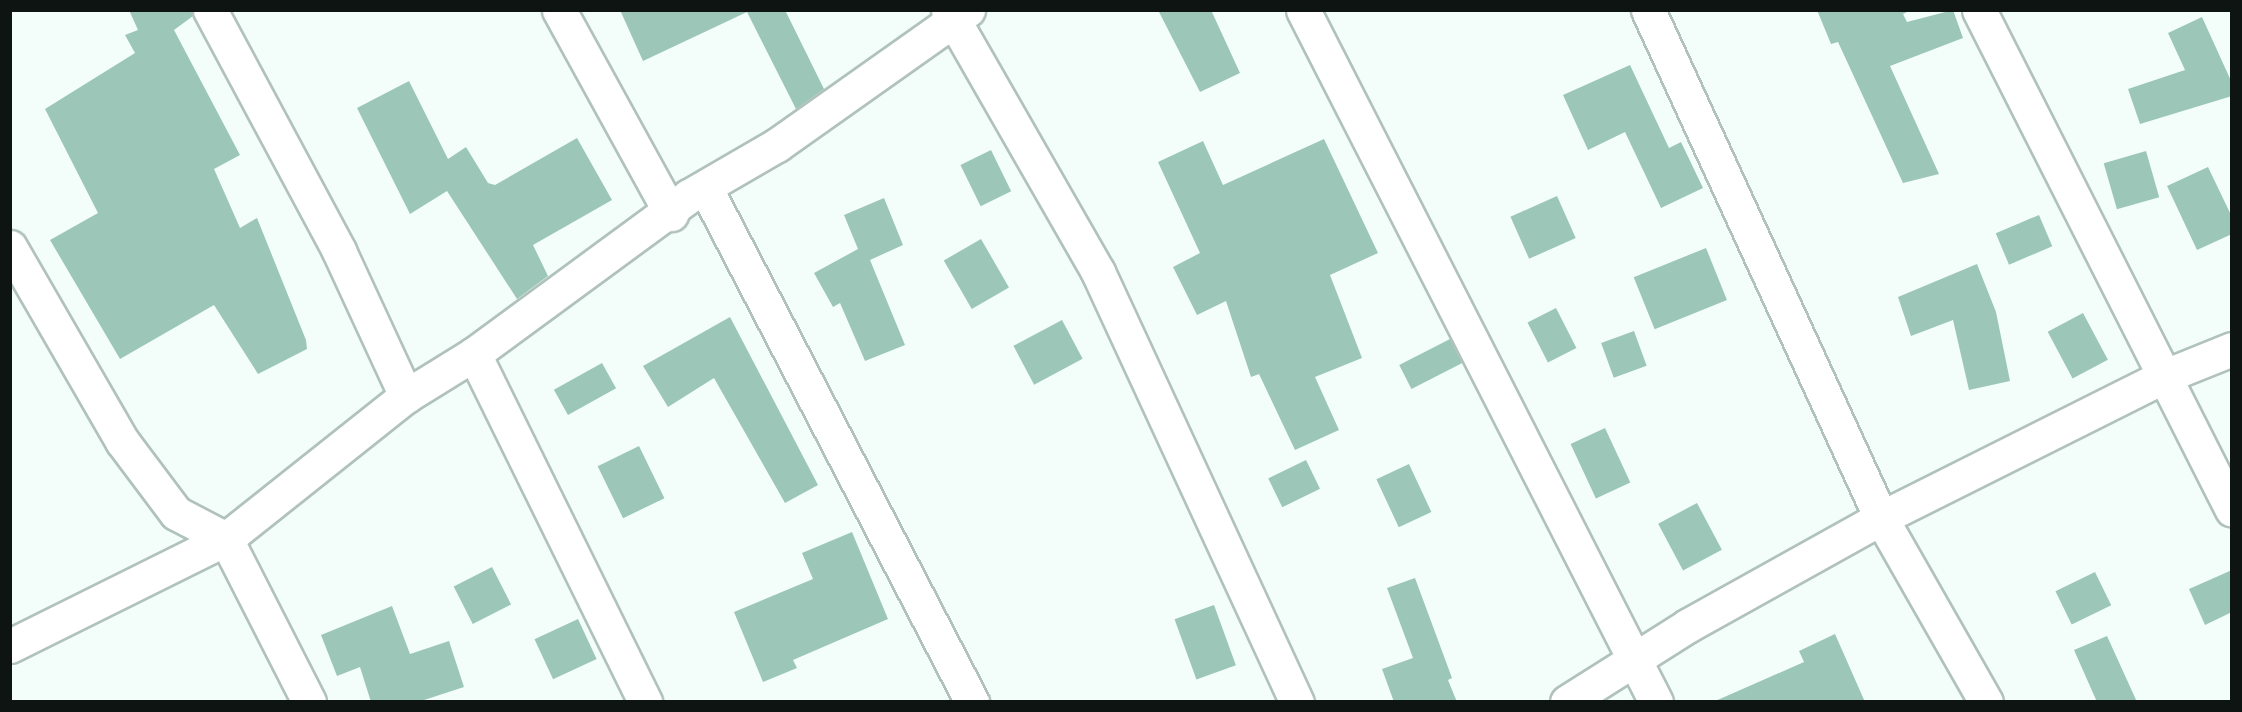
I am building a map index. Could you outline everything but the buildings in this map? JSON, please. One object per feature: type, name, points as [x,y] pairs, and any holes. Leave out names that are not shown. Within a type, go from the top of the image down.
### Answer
[{"type":"street","points":[[210,10],[339,252],[406,396]]},
{"type":"street","points":[[559,10],[671,214]]},
{"type":"street","points":[[1303,10],[1656,702]]},
{"type":"street","points":[[1648,10],[1881,518],[1986,702]]},
{"type":"street","points":[[1979,10],[2160,378],[2232,510]]},
{"type":"street","points":[[10,646],[226,539],[406,396],[474,354],[671,214],[689,196],[706,189],[777,145],[957,14],[1098,272],[1297,702]]},
{"type":"street","points":[[706,189],[972,702]]},
{"type":"street","points":[[10,247],[129,450],[176,513],[226,539],[309,702]]},
{"type":"street","points":[[1566,702],[1633,659],[1881,518],[2160,378],[2232,349]]},
{"type":"street","points":[[474,354],[645,702]]}]
